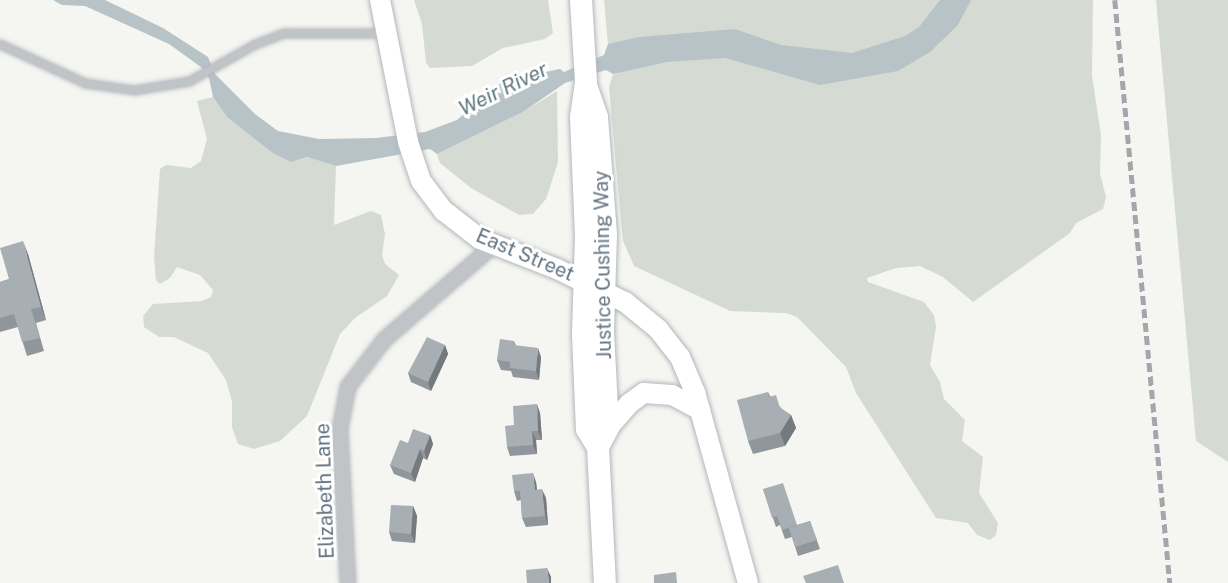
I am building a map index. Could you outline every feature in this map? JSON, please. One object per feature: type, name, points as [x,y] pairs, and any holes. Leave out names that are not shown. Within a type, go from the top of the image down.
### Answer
[{"type":"main road","name":"East Street","points":[[380,0],[403,120],[422,181],[444,212],[494,245],[595,286],[633,308],[667,338],[685,367],[700,410],[748,583]]},
{"type":"main road","name":"Justice Cushing Way","points":[[581,0],[585,71],[597,117],[606,235],[595,286],[587,429],[603,438],[605,583]]},
{"type":"main road","points":[[603,438],[630,402],[645,393],[672,395],[700,410]]},
{"type":"street","name":"Elizabeth Lane","points":[[348,583],[340,429],[348,387],[384,340],[494,245]]},
{"type":"lane","points":[[0,44],[85,83],[134,90],[170,86],[192,80],[263,40],[292,31],[387,33]]},
{"type":"shaded area","points":[[414,0],[548,0],[553,33],[545,39],[503,48],[472,66],[430,68],[426,63],[422,24]]},
{"type":"shaded area","points":[[604,0],[1093,0],[1092,75],[1101,136],[1100,174],[1106,197],[1103,209],[1076,223],[1070,233],[973,302],[943,277],[920,266],[896,268],[867,278],[868,282],[924,302],[934,315],[936,327],[930,365],[940,382],[944,399],[965,420],[962,441],[983,457],[979,493],[998,523],[996,535],[990,540],[977,535],[968,523],[936,518],[856,393],[846,367],[797,317],[786,313],[730,311],[634,266],[623,241],[609,87],[613,74],[618,73],[616,43],[608,44]]},
{"type":"shaded area","points":[[1156,0],[1228,0],[1228,462],[1196,441]]},
{"type":"shaded area","points":[[557,91],[558,162],[546,199],[533,214],[519,215],[471,188],[440,163],[437,154],[523,112]]},
{"type":"shaded area","points":[[213,97],[227,117],[291,162],[307,157],[336,166],[334,225],[371,211],[381,215],[385,234],[382,255],[385,264],[399,275],[387,296],[355,318],[340,334],[307,416],[280,441],[254,449],[238,444],[232,427],[232,401],[226,380],[208,353],[174,337],[159,337],[144,327],[143,316],[153,304],[202,301],[211,297],[213,290],[200,275],[177,267],[170,278],[160,284],[156,280],[154,257],[160,169],[166,165],[191,168],[201,161],[207,139],[197,101]]},
{"type":"water","name":"Weir River","points":[[53,0],[105,0],[163,28],[208,57],[215,74],[255,114],[278,131],[319,139],[376,138],[425,132],[457,120],[503,81],[560,69],[564,72],[604,55],[608,44],[639,37],[735,29],[781,45],[852,53],[905,36],[919,27],[940,0],[971,0],[958,25],[930,52],[898,71],[820,85],[725,58],[667,62],[613,74],[606,70],[565,83],[523,112],[437,154],[430,149],[336,166],[307,157],[291,162],[273,153],[227,117],[213,97],[209,78],[201,67],[169,44],[85,6],[62,5]]},
{"type":"building","points":[[23,241],[41,307],[31,309],[40,338],[22,342],[14,314],[0,318],[0,282],[9,279],[0,248]]},
{"type":"building","points":[[427,337],[445,345],[428,382],[408,373]]},
{"type":"building","points":[[500,339],[514,341],[514,345],[538,348],[536,371],[510,368],[510,362],[497,360]]},
{"type":"building","points":[[768,392],[769,397],[776,395],[780,408],[791,415],[780,433],[748,441],[737,400]]},
{"type":"building","points":[[537,404],[538,431],[532,431],[533,445],[507,447],[505,426],[514,425],[513,406]]},
{"type":"building","points":[[413,429],[430,435],[424,451],[420,449],[411,473],[390,465],[400,440],[408,443]]},
{"type":"building","points":[[533,473],[535,490],[542,489],[545,516],[522,518],[520,491],[514,491],[512,475]]},
{"type":"building","points":[[783,483],[797,525],[782,530],[777,516],[772,518],[763,489]]},
{"type":"building","points":[[391,505],[413,506],[411,534],[389,532]]},
{"type":"building","points":[[810,521],[817,540],[795,547],[789,528]]},
{"type":"building","points":[[838,565],[844,583],[806,583],[803,576]]},
{"type":"building","points":[[547,568],[549,583],[527,583],[526,570]]},
{"type":"building","points":[[676,572],[677,583],[654,583],[654,575]]},
{"type":"railway","points":[[1115,0],[1170,583]]}]
